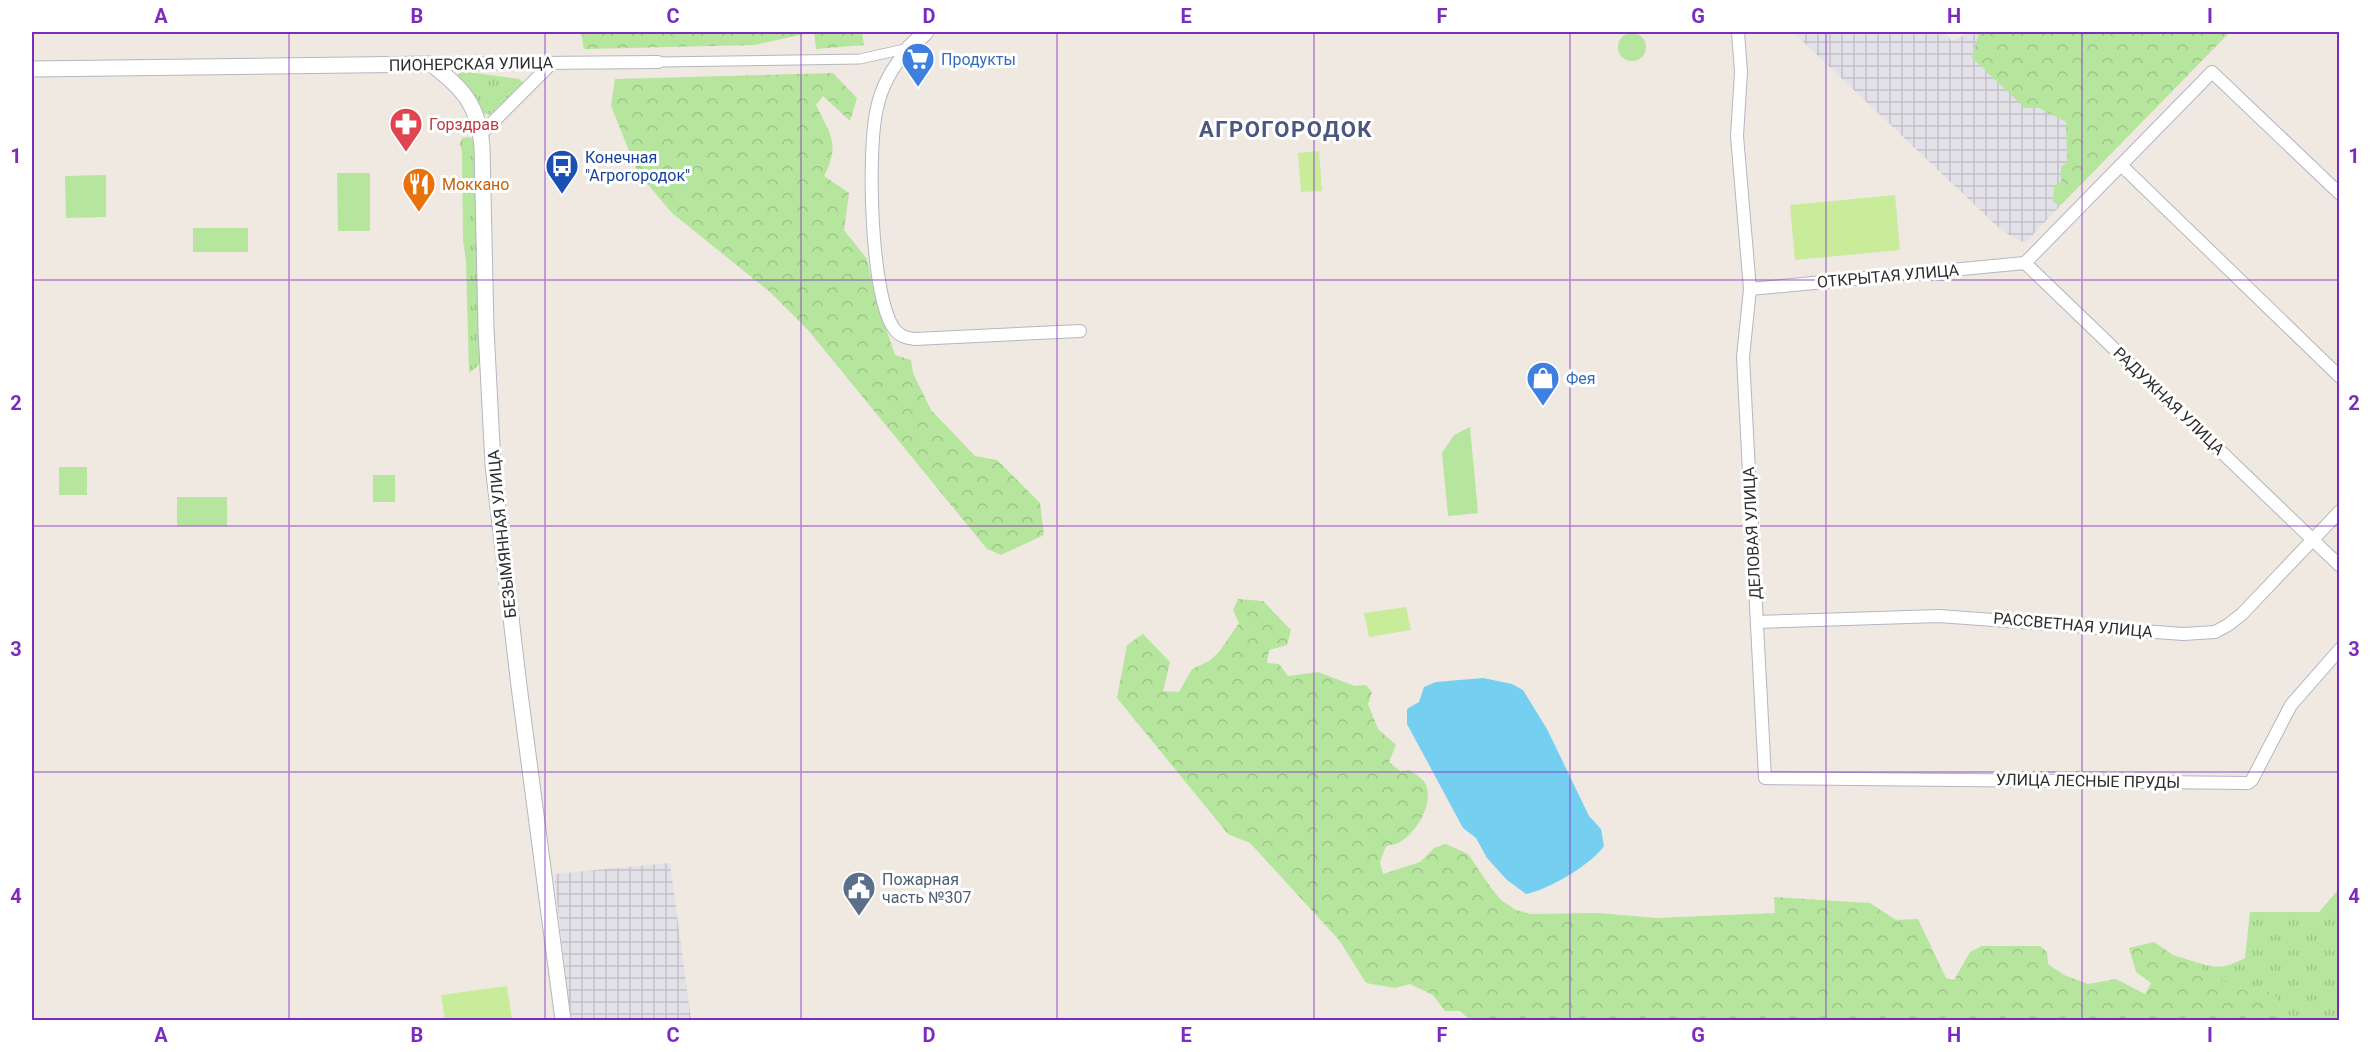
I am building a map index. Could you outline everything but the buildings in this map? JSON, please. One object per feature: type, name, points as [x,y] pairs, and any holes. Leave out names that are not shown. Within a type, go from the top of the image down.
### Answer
[{"type":"street","points":[[926,32],[895,64],[885,82],[877,106],[871,151],[870,175],[878,273],[890,320],[896,332],[904,338],[915,339],[1080,331]]},
{"type":"street","name":"ДЕЛОВАЯ УЛИЦА","points":[[1738,32],[1741,72],[1737,136],[1750,289],[1743,357],[1765,778]]},
{"type":"street","name":"ПИОНЕРСКАЯ УЛИЦА","points":[[32,69],[860,59],[909,48]]},
{"type":"street","points":[[481,134],[552,63]]},
{"type":"street","name":"БЕЗЫМЯННАЯ УЛИЦА","points":[[431,64],[456,84],[466,96],[475,110],[481,134],[486,318],[494,465],[519,686],[562,1020]]},
{"type":"street","points":[[2025,263],[2212,72],[2340,194]]},
{"type":"street","points":[[2121,165],[2340,377]]},
{"type":"street","name":"ОТКРЫТАЯ УЛИЦА","points":[[1750,289],[2025,263]]},
{"type":"street","name":"РАДУЖНАЯ УЛИЦА","points":[[2025,263],[2340,566]]},
{"type":"street","name":"РАССВЕТНАЯ УЛИЦА","points":[[1757,622],[1939,616],[2199,634],[2215,632],[2242,614],[2340,512]]},
{"type":"street","name":"УЛИЦА ЛЕСНЫЕ ПРУДЫ","points":[[1765,778],[2248,783],[2252,780],[2291,705],[2340,649]]},
{"type":"shaded area","points":[[1793,32],[1944,32],[1952,41],[1963,36],[1963,32],[1979,32],[1972,58],[2039,108],[2066,122],[2067,162],[2061,167],[2061,182],[2053,203],[2061,205],[2025,243],[2002,231]]},
{"type":"shaded area","points":[[670,863],[691,1020],[571,1020],[554,874]]},
{"type":"green space","points":[[581,32],[814,32],[754,45],[584,49]]},
{"type":"green space","points":[[814,32],[862,32],[864,45],[816,49]]},
{"type":"green space","points":[[1979,32],[2157,32],[2160,35],[2168,32],[2230,32],[2061,205],[2053,203],[2054,186],[2061,182],[2061,167],[2067,162],[2066,122],[2039,108],[2025,108],[1972,58]]},
{"type":"green space","points":[[1632,33],[1642,37],[1646,47],[1642,57],[1632,61],[1622,57],[1618,47],[1622,37]]},
{"type":"green space","points":[[461,71],[519,79],[524,83],[489,115],[483,113],[472,93],[457,76]]},
{"type":"green space","points":[[833,73],[857,98],[850,121],[823,96],[816,105],[832,139],[833,147],[824,176],[849,193],[844,230],[867,259],[875,297],[895,355],[911,360],[913,373],[931,410],[975,456],[997,460],[1040,503],[1044,535],[1001,555],[987,549],[808,330],[770,292],[672,213],[638,173],[611,106],[615,79]]},
{"type":"green space","points":[[469,137],[476,141],[480,364],[469,373],[460,144],[462,138]]},
{"type":"green space","points":[[1319,151],[1322,191],[1301,192],[1298,153]]},
{"type":"green space","points":[[337,173],[370,173],[370,231],[338,231]]},
{"type":"green space","points":[[106,175],[106,217],[66,218],[65,176]]},
{"type":"green space","points":[[1895,195],[1900,250],[1795,260],[1790,205]]},
{"type":"green space","points":[[193,228],[248,228],[248,252],[193,252]]},
{"type":"green space","points":[[1470,427],[1478,513],[1448,516],[1442,453],[1454,435]]},
{"type":"green space","points":[[59,467],[87,467],[87,495],[59,495]]},
{"type":"green space","points":[[373,475],[395,475],[395,502],[373,502]]},
{"type":"green space","points":[[177,497],[227,497],[227,526],[177,526]]},
{"type":"green space","points":[[1238,599],[1263,601],[1291,630],[1287,645],[1269,650],[1267,663],[1279,664],[1288,676],[1318,672],[1355,686],[1366,685],[1372,692],[1368,704],[1378,729],[1396,745],[1389,762],[1400,771],[1410,770],[1425,783],[1428,799],[1423,816],[1399,843],[1386,846],[1380,862],[1383,874],[1420,862],[1434,848],[1446,844],[1468,854],[1501,900],[1516,910],[1531,914],[1599,913],[1656,918],[1775,913],[1774,897],[1870,903],[1896,920],[1918,919],[1946,978],[1954,980],[1970,952],[1982,946],[2040,946],[2047,952],[2048,964],[2064,975],[2088,984],[2116,979],[2145,994],[2151,983],[2136,972],[2129,948],[2154,942],[2173,955],[2195,962],[2207,975],[2247,991],[2259,988],[2274,994],[2286,1020],[1470,1020],[1460,1011],[1445,1011],[1433,995],[1410,984],[1395,988],[1366,983],[1339,940],[1250,843],[1228,834],[1117,698],[1127,645],[1143,634],[1170,662],[1163,691],[1179,692],[1192,669],[1209,661],[1219,652],[1239,623],[1233,610]]},
{"type":"green space","points":[[1406,607],[1411,630],[1369,637],[1364,613]]},
{"type":"green space","points":[[2339,889],[2339,1020],[2286,1020],[2274,994],[2259,988],[2247,991],[2207,975],[2195,962],[2220,967],[2245,958],[2250,912],[2319,912]]},
{"type":"green space","points":[[507,986],[512,1020],[445,1020],[441,995]]},
{"type":"water","points":[[1483,678],[1512,684],[1523,690],[1547,729],[1589,816],[1601,829],[1604,846],[1590,861],[1557,882],[1526,894],[1507,880],[1487,858],[1476,838],[1463,828],[1407,724],[1407,709],[1419,702],[1424,687],[1436,682]]},
{"type":"place","name":"Продукты","points":[[918,88]]},
{"type":"place","name":"Горздрав","points":[[406,153]]},
{"type":"place","name":"Конечная \"Агрогородок\"","points":[[562,195]]},
{"type":"place","name":"Моккано","points":[[419,213]]},
{"type":"place","name":"Фея","points":[[1543,407]]},
{"type":"place","name":"Пожарная часть №307","points":[[859,917]]},
{"type":"district","name":"АГРОГОРОДОК","points":[[1286,129]]}]
